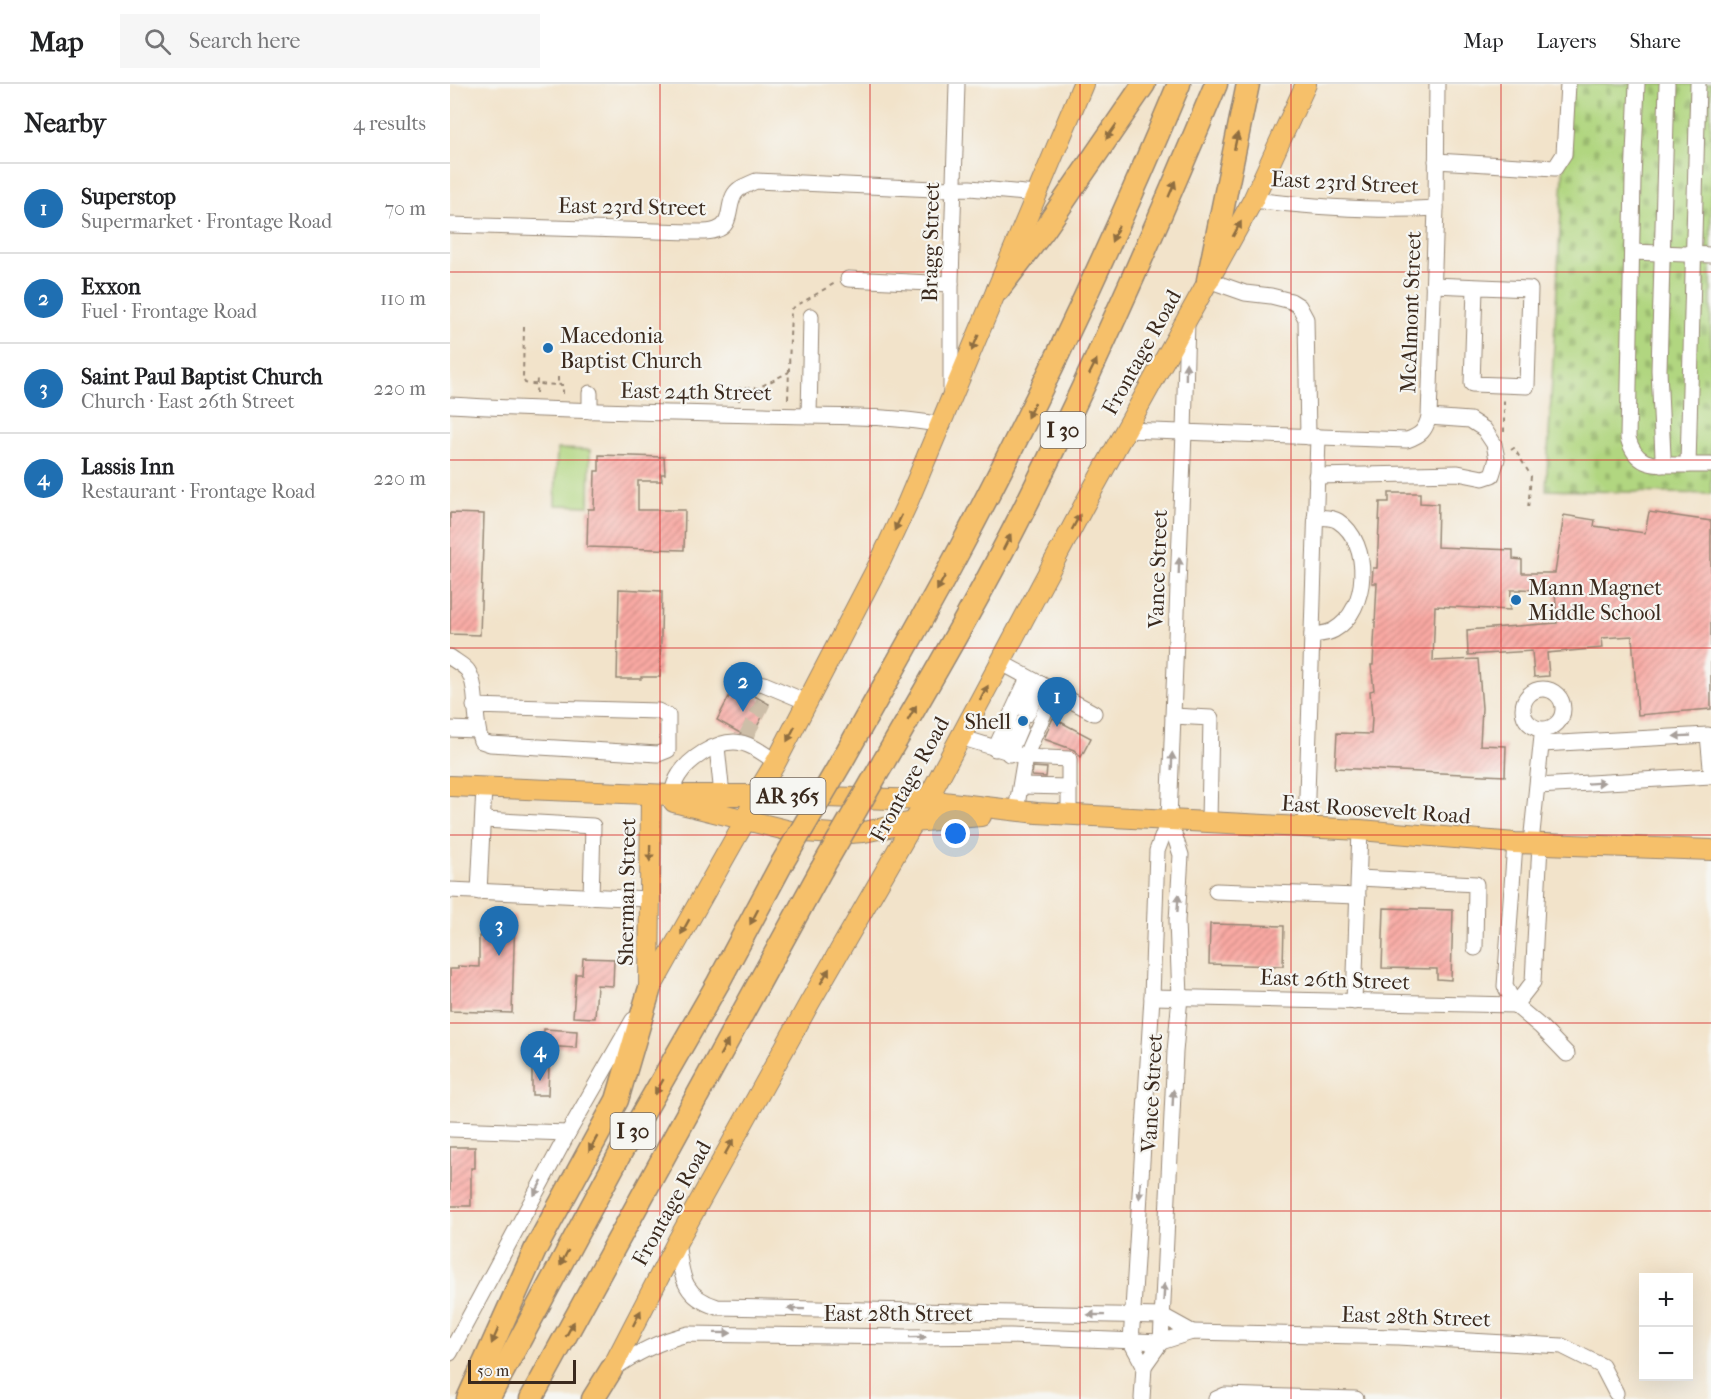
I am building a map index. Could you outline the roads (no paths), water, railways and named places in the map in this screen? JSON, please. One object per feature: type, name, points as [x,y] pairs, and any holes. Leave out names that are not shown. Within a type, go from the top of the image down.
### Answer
[{"type":"highway","points":[[998,290],[1044,230],[1144,84]]},
{"type":"highway","name":"I 30","points":[[488,1399],[621,1152],[960,549],[1038,396],[1108,250],[1179,84]]},
{"type":"highway","name":"I 30","points":[[531,1399],[821,870],[985,585],[1034,490],[1102,348],[1216,84]]},
{"type":"highway","points":[[1208,280],[1248,84]]},
{"type":"highway","points":[[468,1399],[536,1248],[616,1100],[649,991]]},
{"type":"highway","points":[[593,1399],[611,1371]]},
{"type":"main road","points":[[649,991],[745,821],[756,795],[776,762],[885,552],[951,402],[1083,84]]},
{"type":"main road","name":"Frontage Road","points":[[611,1371],[677,1242],[810,1002],[926,800],[1125,430],[1253,200],[1306,84]]},
{"type":"main road","name":"East Roosevelt Road","points":[[450,786],[664,797],[756,795],[926,800],[1037,813],[1360,830],[1529,844],[1711,850]]},
{"type":"main road","name":"East Roosevelt Road","points":[[664,797],[745,821],[790,831],[834,834],[864,832],[913,822],[950,818],[1037,813]]},
{"type":"main road","name":"Sherman Street","points":[[649,991],[649,899],[664,797]]},
{"type":"street","name":"Bragg Street","points":[[951,402],[951,284],[957,84]]},
{"type":"street","name":"McAlmont Street","points":[[1313,437],[1407,440],[1422,434],[1429,417],[1436,208],[1437,84]]},
{"type":"street","points":[[1436,161],[1555,168],[1564,154],[1569,84]]},
{"type":"street","points":[[1637,84],[1628,438],[1631,449],[1640,459],[1653,465],[1711,465]]},
{"type":"street","points":[[1661,465],[1663,456],[1659,370],[1667,84]]},
{"type":"street","points":[[1688,465],[1698,84]]},
{"type":"street","name":"East 23rd Street","points":[[450,225],[714,231],[726,223],[731,200],[735,193],[756,181],[953,190],[970,188],[1036,194]]},
{"type":"street","name":"East 23rd Street","points":[[1253,200],[1310,206],[1436,208]]},
{"type":"street","points":[[1632,252],[1711,255]]},
{"type":"street","points":[[848,279],[951,284]]},
{"type":"street","points":[[1208,280],[1245,293],[1291,301],[1299,306],[1306,318],[1317,476],[1306,828]]},
{"type":"street","points":[[1433,285],[1530,289],[1527,386],[1472,384],[1475,288]]},
{"type":"street","points":[[809,416],[811,316]]},
{"type":"street","name":"Vance Street","points":[[1131,1342],[1152,997],[1157,851],[1169,819],[1185,432],[1187,320]]},
{"type":"street","points":[[590,393],[590,411]]},
{"type":"street","name":"East 24th Street","points":[[450,405],[809,416],[921,421],[941,425]]},
{"type":"street","points":[[1317,476],[1458,473],[1483,478],[1492,475],[1497,459],[1494,444],[1484,429],[1470,420],[1429,417]]},
{"type":"street","points":[[1125,430],[1313,437]]},
{"type":"street","points":[[1312,635],[1336,629],[1345,620],[1357,604],[1361,594],[1362,571],[1361,557],[1346,528],[1334,519],[1315,517]]},
{"type":"street","points":[[450,657],[468,671],[473,687],[474,706],[476,730],[481,741],[490,744],[658,754],[668,750],[668,716],[658,711],[474,706]]},
{"type":"street","points":[[1000,662],[1094,713]]},
{"type":"street","points":[[739,680],[768,694],[807,702]]},
{"type":"street","points":[[1027,714],[1041,684]]},
{"type":"street","points":[[1002,751],[1041,684]]},
{"type":"street","points":[[1016,811],[1041,684]]},
{"type":"street","points":[[1173,716],[1211,718],[1209,822]]},
{"type":"street","points":[[1002,751],[1020,728]]},
{"type":"street","points":[[450,729],[476,730]]},
{"type":"street","points":[[1567,1054],[1541,1027],[1515,1005],[1505,986],[1538,786],[1542,736],[1708,735],[1711,766]]},
{"type":"street","points":[[960,737],[1025,757],[1069,759],[1069,815]]},
{"type":"street","points":[[664,797],[678,775],[691,761],[717,747],[746,740],[776,762]]},
{"type":"street","points":[[717,747],[722,795]]},
{"type":"street","points":[[1538,786],[1711,776]]},
{"type":"street","points":[[1021,786],[1069,787]]},
{"type":"street","points":[[479,892],[484,787]]},
{"type":"street","name":"Vance Street","points":[[1161,1342],[1175,1052],[1180,997],[1177,921],[1181,855],[1169,819]]},
{"type":"street","points":[[483,820],[593,826],[591,897]]},
{"type":"street","points":[[1354,1002],[1360,830]]},
{"type":"street","points":[[1515,1005],[1533,982],[1529,844]]},
{"type":"street","points":[[1359,878],[1476,884],[1475,948]]},
{"type":"street","points":[[450,890],[649,899]]},
{"type":"street","points":[[1216,891],[1358,896]]},
{"type":"street","points":[[450,1353],[568,1133],[649,991]]},
{"type":"street","name":"East 26th Street","points":[[1152,997],[1515,1005]]},
{"type":"street","points":[[450,1129],[568,1133]]},
{"type":"street","name":"East 28th Street","points":[[677,1242],[684,1282],[691,1293],[705,1304],[717,1307],[1162,1316],[1192,1332]]},
{"type":"street","name":"East 28th Street","points":[[611,1371],[650,1346],[688,1334],[1010,1336],[1161,1342],[1192,1332],[1398,1337],[1562,1346],[1602,1366],[1616,1393]]},
{"type":"street","points":[[1131,1342],[1144,1366]]},
{"type":"street","points":[[1142,1399],[1144,1366],[1161,1342]]},
{"type":"street","name":"Frontage Road","points":[[599,1399],[611,1371]]},
{"type":"street","points":[[1216,1399],[1226,1395],[1356,1399]]},
{"type":"tunnel","points":[[746,736],[764,701]]},
{"type":"place","name":"Macedonia Baptist Church","points":[[548,348]]},
{"type":"place","name":"Mann Magnet Middle School","points":[[1516,600]]},
{"type":"place","name":"Exxon","points":[[743,712]]},
{"type":"place","name":"Shell","points":[[1023,721]]},
{"type":"place","name":"Superstop","points":[[1057,727]]},
{"type":"place","name":"Saint Paul Baptist Church","points":[[499,956]]},
{"type":"place","name":"Lassis Inn","points":[[540,1081]]}]
